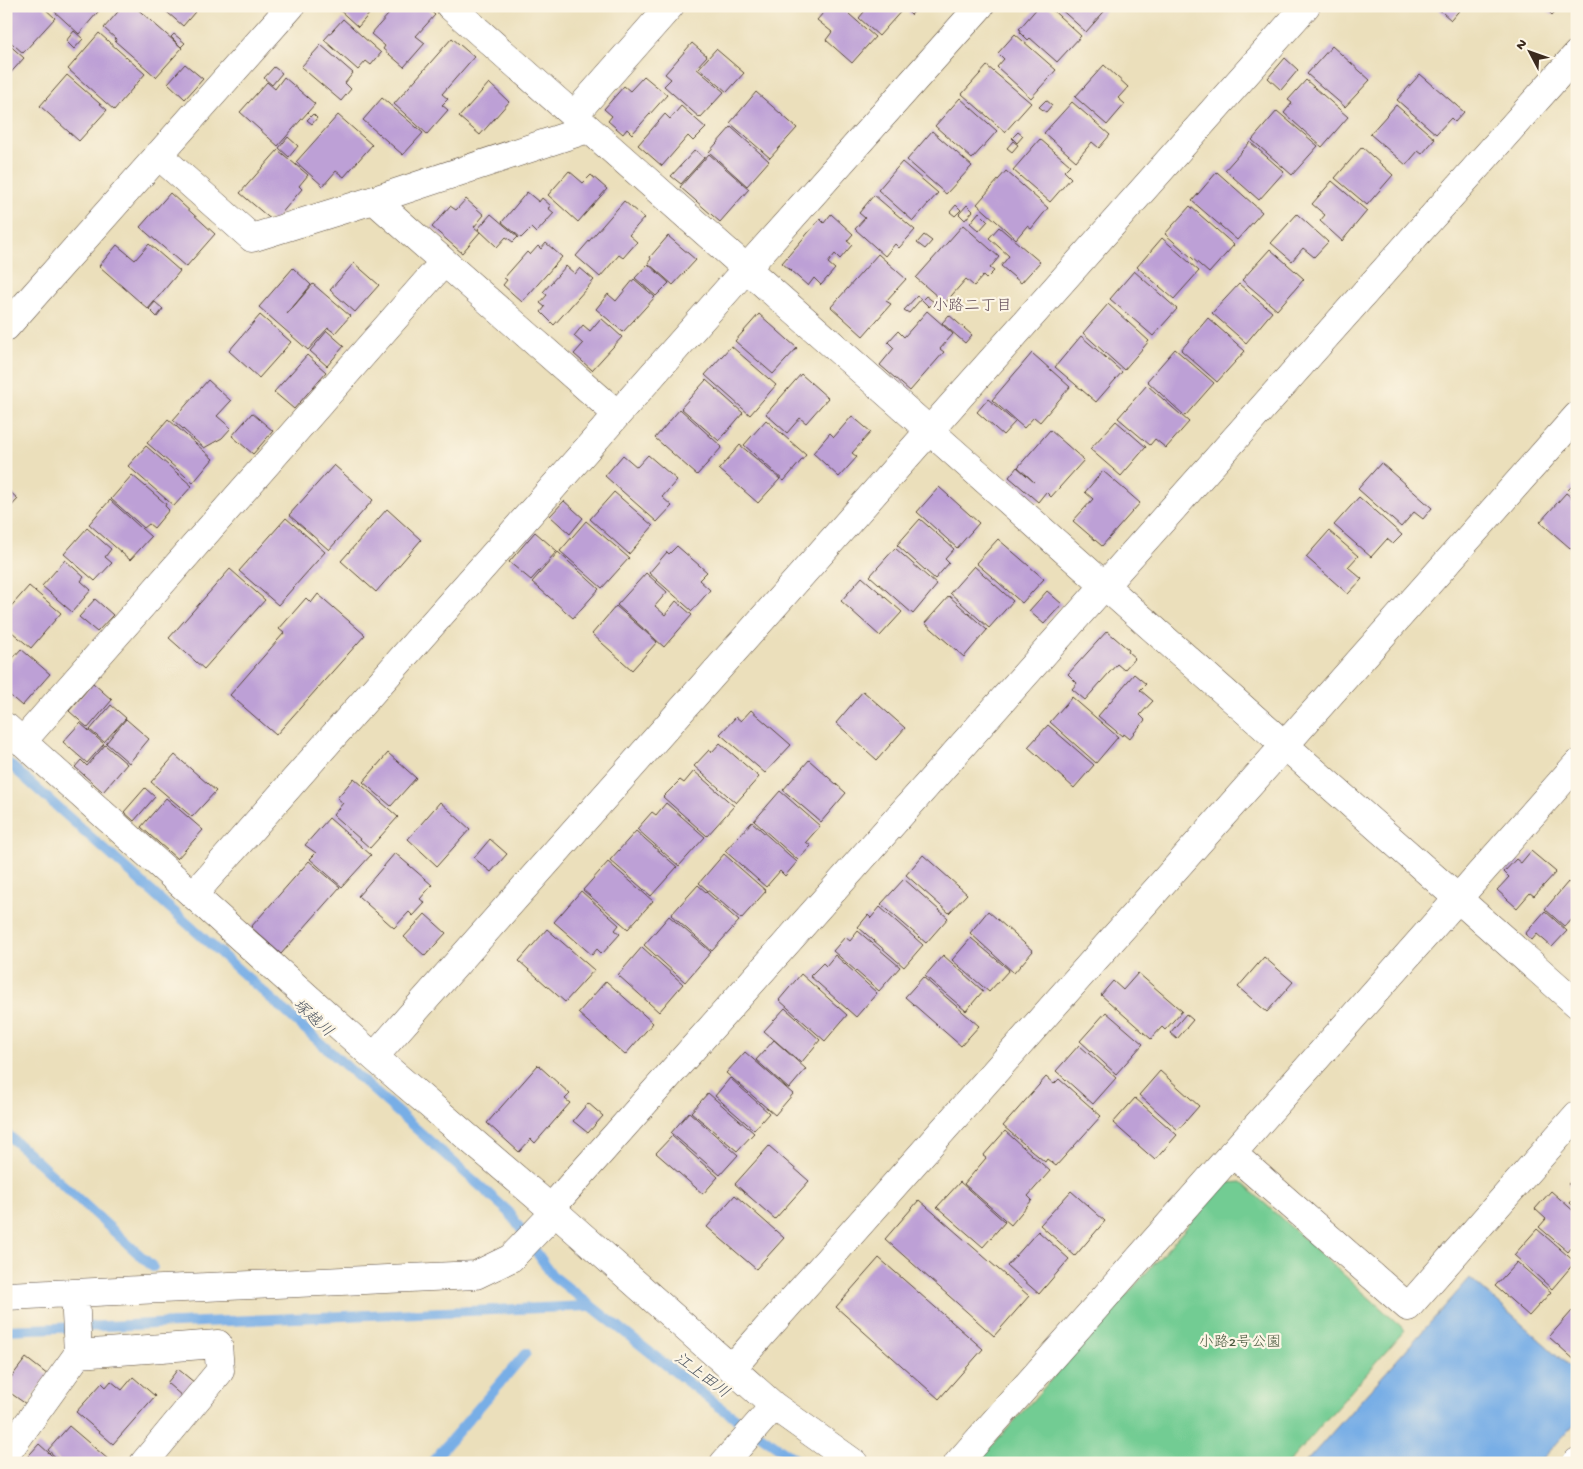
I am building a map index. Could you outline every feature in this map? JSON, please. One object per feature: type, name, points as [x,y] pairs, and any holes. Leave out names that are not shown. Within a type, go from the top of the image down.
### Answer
[{"type":"street","points":[[6,327],[291,6]]},
{"type":"street","points":[[450,6],[1577,1004]]},
{"type":"street","points":[[158,155],[252,238],[374,200],[581,122],[670,6]]},
{"type":"street","points":[[193,895],[746,268],[980,6]]},
{"type":"street","points":[[374,1057],[1306,6]]},
{"type":"street","points":[[6,1296],[76,1296],[476,1275],[512,1258],[1577,54]]},
{"type":"street","points":[[374,200],[618,414]]},
{"type":"street","points":[[444,262],[14,734],[549,1216],[732,1368],[767,1414],[854,1463]]},
{"type":"street","points":[[732,1368],[1577,416]]},
{"type":"street","points":[[958,1463],[1577,764]]},
{"type":"street","points":[[1232,1153],[1408,1307],[1577,1115]]},
{"type":"street","points":[[6,1454],[78,1349],[76,1296]]},
{"type":"street","points":[[78,1349],[218,1344],[220,1371],[144,1463]]},
{"type":"street","points":[[729,1457],[767,1414]]},
{"type":"green space","name":"小路2号公園","points":[[1241,1182],[1405,1330],[1288,1463],[977,1463],[1226,1183]]},
{"type":"water","points":[[1470,1278],[1577,1373],[1577,1421],[1539,1463],[1305,1463]]},
{"type":"building","points":[[6,6],[42,6],[55,18],[23,53],[6,38]]},
{"type":"building","points":[[58,6],[103,6],[79,34],[54,11]]},
{"type":"building","points":[[123,6],[134,6],[182,48],[156,77],[115,41],[116,39],[104,28]]},
{"type":"building","points":[[160,6],[200,6],[183,26]]},
{"type":"building","points":[[335,6],[376,6],[358,27]]},
{"type":"building","points":[[396,6],[425,6],[435,15],[416,36],[425,43],[404,67],[383,49],[385,46],[371,34]]},
{"type":"building","points":[[829,6],[840,6],[875,37],[852,63],[826,40],[832,32],[817,20]]},
{"type":"building","points":[[869,6],[899,6],[903,9],[879,36],[859,18]]},
{"type":"building","points":[[902,6],[919,6],[911,15]]},
{"type":"building","points":[[1039,6],[1048,6],[1081,36],[1057,62],[1030,38],[1028,40],[1019,29]]},
{"type":"building","points":[[1057,6],[1109,6],[1086,32]]},
{"type":"building","points":[[1435,6],[1463,6],[1451,20]]},
{"type":"building","points":[[1543,6],[1560,6],[1552,15]]},
{"type":"building","points":[[343,19],[381,53],[371,65],[366,61],[358,70],[324,40]]},
{"type":"building","points":[[74,31],[83,39],[74,49],[66,41]]},
{"type":"building","points":[[99,33],[145,74],[114,110],[68,69]]},
{"type":"building","points":[[174,34],[185,43],[181,47],[171,37]]},
{"type":"building","points":[[1015,34],[1056,70],[1031,98],[997,67],[1004,59],[998,53]]},
{"type":"building","points":[[452,38],[474,57],[442,94],[448,99],[442,105],[448,110],[427,134],[394,104]]},
{"type":"building","points":[[6,42],[24,58],[6,78]]},
{"type":"building","points":[[692,43],[707,56],[696,68],[724,92],[700,118],[664,86],[671,79],[665,74]]},
{"type":"building","points":[[321,45],[353,73],[345,83],[351,89],[341,101],[301,67]]},
{"type":"building","points":[[1332,46],[1370,80],[1345,107],[1307,74]]},
{"type":"building","points":[[716,49],[744,73],[727,92],[699,68]]},
{"type":"building","points":[[1285,58],[1298,70],[1281,90],[1268,78]]},
{"type":"building","points":[[185,64],[203,79],[185,99],[168,83]]},
{"type":"building","points":[[1104,65],[1128,87],[1118,98],[1125,104],[1107,125],[1075,97]]},
{"type":"building","points":[[987,66],[1031,103],[1005,132],[962,94]]},
{"type":"building","points":[[274,67],[282,73],[272,85],[264,78]]},
{"type":"building","points":[[1420,74],[1464,112],[1455,122],[1451,118],[1436,134],[1397,100]]},
{"type":"building","points":[[67,75],[107,110],[79,141],[40,106]]},
{"type":"building","points":[[644,76],[667,95],[632,134],[627,129],[623,134],[608,121],[612,116],[604,109],[624,86],[630,91]]},
{"type":"building","points":[[284,77],[315,104],[278,146],[240,112],[267,82],[275,89]]},
{"type":"building","points":[[1306,80],[1348,117],[1322,147],[1284,113],[1292,103],[1288,100]]},
{"type":"building","points":[[489,83],[509,102],[480,135],[459,117]]},
{"type":"building","points":[[756,92],[797,128],[770,158],[730,123]]},
{"type":"building","points":[[382,98],[423,133],[403,155],[363,120]]},
{"type":"building","points":[[960,98],[997,131],[972,159],[935,126]]},
{"type":"building","points":[[1046,100],[1052,105],[1046,112],[1039,107]]},
{"type":"building","points":[[1072,102],[1110,135],[1099,148],[1092,142],[1076,161],[1044,133]]},
{"type":"building","points":[[1396,105],[1435,139],[1422,154],[1418,151],[1406,165],[1370,134]]},
{"type":"building","points":[[681,106],[706,128],[693,141],[688,136],[662,166],[638,145],[665,114],[670,119]]},
{"type":"building","points":[[1277,111],[1318,146],[1292,175],[1252,140]]},
{"type":"building","points":[[313,114],[317,118],[312,124],[307,120]]},
{"type":"building","points":[[338,115],[372,145],[344,177],[336,171],[323,186],[296,162]]},
{"type":"building","points":[[731,127],[769,161],[747,186],[709,152]]},
{"type":"building","points":[[932,131],[972,166],[946,194],[907,160]]},
{"type":"building","points":[[1018,132],[1023,136],[1017,143],[1012,138]]},
{"type":"building","points":[[288,137],[298,146],[289,157],[279,148]]},
{"type":"building","points":[[1040,139],[1070,165],[1064,171],[1071,178],[1050,202],[1013,170]]},
{"type":"building","points":[[1013,141],[1018,145],[1012,152],[1007,148]]},
{"type":"building","points":[[1250,142],[1284,172],[1259,200],[1225,170]]},
{"type":"building","points":[[1362,147],[1393,175],[1367,205],[1335,178]]},
{"type":"building","points":[[278,150],[308,175],[299,186],[302,189],[274,222],[240,193]]},
{"type":"building","points":[[695,150],[704,158],[681,184],[671,176]]},
{"type":"building","points":[[709,154],[749,189],[720,222],[680,187]]},
{"type":"building","points":[[902,162],[938,193],[913,221],[878,190]]},
{"type":"building","points":[[569,171],[583,183],[591,175],[607,189],[578,222],[548,195]]},
{"type":"building","points":[[1006,171],[1048,208],[1031,229],[1027,226],[1016,239],[977,204]]},
{"type":"building","points":[[1217,172],[1262,212],[1237,240],[1192,201]]},
{"type":"building","points":[[1332,181],[1367,211],[1342,241],[1320,221],[1325,215],[1312,204]]},
{"type":"building","points":[[527,192],[539,202],[542,198],[551,206],[548,208],[554,213],[536,233],[531,228],[521,238],[502,222]]},
{"type":"building","points":[[170,193],[215,234],[186,267],[140,227]]},
{"type":"building","points":[[874,195],[915,230],[899,248],[895,244],[885,256],[855,229],[865,218],[859,213]]},
{"type":"building","points":[[466,199],[484,215],[474,227],[480,232],[462,253],[432,227],[450,206],[456,210]]},
{"type":"building","points":[[624,201],[644,218],[629,235],[637,242],[623,258],[619,255],[600,277],[576,256]]},
{"type":"building","points":[[956,205],[961,210],[955,216],[950,212]]},
{"type":"building","points":[[967,205],[973,211],[965,220],[959,214]]},
{"type":"building","points":[[1190,206],[1234,245],[1209,273],[1165,234]]},
{"type":"building","points":[[979,212],[988,221],[979,231],[970,223]]},
{"type":"building","points":[[491,214],[518,237],[513,242],[506,237],[497,247],[478,229]]},
{"type":"building","points":[[831,214],[853,234],[847,241],[852,245],[840,259],[835,254],[828,263],[835,269],[821,285],[814,278],[808,286],[782,263],[820,219],[824,223]]},
{"type":"building","points":[[1297,214],[1328,242],[1314,257],[1303,248],[1292,261],[1271,243]]},
{"type":"building","points":[[963,225],[999,257],[990,268],[994,271],[986,279],[983,276],[974,286],[966,279],[945,303],[916,278]]},
{"type":"building","points":[[999,227],[1040,262],[1021,283],[1001,266],[1009,256],[989,238]]},
{"type":"building","points":[[924,235],[932,241],[925,249],[917,243]]},
{"type":"building","points":[[668,236],[696,260],[673,285],[648,263],[651,259],[650,257]]},
{"type":"building","points":[[1162,238],[1199,271],[1174,299],[1137,267]]},
{"type":"building","points":[[546,243],[562,257],[522,302],[503,285],[507,280],[504,278],[527,252],[530,255],[538,246],[541,249]]},
{"type":"building","points":[[149,244],[180,271],[148,309],[99,266],[117,245],[135,260]]},
{"type":"building","points":[[1270,249],[1304,279],[1277,310],[1242,280]]},
{"type":"building","points":[[878,254],[906,279],[886,301],[891,304],[863,336],[831,307]]},
{"type":"building","points":[[354,263],[379,285],[355,312],[330,290]]},
{"type":"building","points":[[648,264],[669,283],[656,296],[635,278]]},
{"type":"building","points":[[566,266],[575,274],[580,268],[594,280],[554,325],[541,312],[545,307],[540,303],[547,295],[543,292]]},
{"type":"building","points":[[293,268],[311,285],[287,314],[313,284],[350,316],[335,333],[328,328],[308,350],[259,307]]},
{"type":"building","points":[[1134,271],[1177,309],[1153,336],[1110,299]]},
{"type":"building","points":[[634,279],[655,297],[623,332],[596,309],[608,294],[616,301]]},
{"type":"building","points":[[1239,284],[1272,312],[1246,343],[1212,313]]},
{"type":"building","points":[[917,296],[921,299],[909,313],[904,310]]},
{"type":"building","points":[[926,296],[934,302],[929,307],[922,300]]},
{"type":"building","points":[[155,302],[163,309],[157,317],[149,309]]},
{"type":"building","points":[[1108,304],[1149,341],[1124,370],[1083,333]]},
{"type":"building","points":[[927,311],[953,334],[940,349],[944,352],[910,391],[880,365],[894,348],[888,342],[898,331],[904,337]]},
{"type":"building","points":[[759,314],[797,348],[773,374],[735,341]]},
{"type":"building","points":[[260,315],[291,342],[259,378],[229,351]]},
{"type":"building","points":[[949,315],[972,335],[965,343],[942,323]]},
{"type":"building","points":[[601,318],[622,337],[592,370],[574,354],[583,344],[574,336],[583,325],[590,331]]},
{"type":"building","points":[[1208,318],[1245,351],[1217,382],[1181,350]]},
{"type":"building","points":[[327,331],[344,346],[327,366],[310,351]]},
{"type":"building","points":[[1081,336],[1122,372],[1096,402],[1055,367]]},
{"type":"building","points":[[731,346],[776,385],[750,415],[705,375]]},
{"type":"building","points":[[1175,349],[1214,383],[1185,416],[1147,381]]},
{"type":"building","points":[[1032,353],[1070,387],[1040,422],[1034,417],[1024,428],[992,400]]},
{"type":"building","points":[[307,355],[326,372],[294,409],[274,392]]},
{"type":"building","points":[[801,374],[828,398],[806,423],[800,418],[787,433],[766,414]]},
{"type":"building","points":[[208,380],[231,401],[217,416],[231,428],[222,438],[204,448],[173,420]]},
{"type":"building","points":[[706,380],[743,413],[719,441],[681,408]]},
{"type":"building","points":[[1147,385],[1189,422],[1166,448],[1155,439],[1150,445],[1118,418]]},
{"type":"building","points":[[988,399],[1015,422],[1003,435],[977,412]]},
{"type":"building","points":[[680,409],[722,447],[697,475],[655,438]]},
{"type":"building","points":[[252,413],[273,431],[253,454],[232,436]]},
{"type":"building","points":[[852,416],[871,432],[852,453],[857,457],[839,477],[813,453],[830,433],[834,437]]},
{"type":"building","points":[[168,419],[213,459],[193,483],[147,443]]},
{"type":"building","points":[[766,420],[806,455],[784,481],[744,445]]},
{"type":"building","points":[[1116,421],[1146,447],[1121,476],[1090,449]]},
{"type":"building","points":[[1050,430],[1084,460],[1051,497],[1046,492],[1038,502],[1009,477],[1017,467],[1034,482],[1018,467]]},
{"type":"building","points":[[740,445],[780,479],[758,503],[719,469]]},
{"type":"building","points":[[146,446],[192,486],[174,506],[128,466]]},
{"type":"building","points":[[623,455],[637,467],[648,455],[677,480],[662,497],[672,506],[657,522],[605,476]]},
{"type":"building","points":[[1381,463],[1432,508],[1423,519],[1414,512],[1401,527],[1358,489]]},
{"type":"building","points":[[334,465],[373,500],[329,550],[289,515]]},
{"type":"building","points":[[1103,471],[1140,503],[1102,546],[1073,521],[1093,499],[1085,492]]},
{"type":"building","points":[[132,475],[166,504],[165,506],[169,510],[154,528],[149,524],[144,528],[111,499]]},
{"type":"building","points":[[1577,481],[1577,498],[1568,490]]},
{"type":"building","points":[[939,487],[979,523],[957,548],[917,512]]},
{"type":"building","points":[[6,488],[18,499],[6,512]]},
{"type":"building","points":[[614,492],[653,526],[629,554],[590,519]]},
{"type":"building","points":[[1566,493],[1577,502],[1577,554],[1540,522]]},
{"type":"building","points":[[1359,497],[1402,535],[1393,544],[1387,539],[1371,557],[1334,525]]},
{"type":"building","points":[[110,500],[151,537],[130,560],[89,524]]},
{"type":"building","points":[[564,501],[583,518],[570,534],[550,516]]},
{"type":"building","points":[[387,509],[421,540],[376,592],[341,561]]},
{"type":"building","points":[[286,518],[325,552],[278,605],[239,571]]},
{"type":"building","points":[[920,519],[954,549],[945,559],[949,563],[935,579],[897,545]]},
{"type":"building","points":[[586,521],[629,558],[602,588],[560,551]]},
{"type":"building","points":[[87,528],[111,549],[105,557],[112,563],[95,581],[64,554]]},
{"type":"building","points":[[1329,531],[1358,556],[1348,567],[1362,579],[1348,594],[1306,557]]},
{"type":"building","points":[[535,532],[557,551],[531,580],[509,562]]},
{"type":"building","points":[[998,539],[1044,579],[1022,603],[976,563]]},
{"type":"building","points":[[677,546],[707,572],[699,580],[710,590],[692,611],[649,573],[667,552],[669,554]]},
{"type":"building","points":[[895,548],[937,585],[913,614],[870,576]]},
{"type":"building","points":[[558,552],[599,589],[573,618],[532,582]]},
{"type":"building","points":[[65,560],[84,577],[81,581],[91,590],[72,612],[42,586]]},
{"type":"building","points":[[974,566],[1013,601],[989,628],[950,593]]},
{"type":"building","points":[[230,569],[265,600],[204,669],[169,638]]},
{"type":"building","points":[[646,573],[667,592],[655,606],[665,615],[676,601],[692,615],[664,647],[617,605]]},
{"type":"building","points":[[862,577],[902,612],[880,636],[841,601]]},
{"type":"building","points":[[29,586],[61,613],[31,648],[6,627],[6,612]]},
{"type":"building","points":[[1047,591],[1062,604],[1044,624],[1029,611]]},
{"type":"building","points":[[318,594],[365,635],[276,735],[230,695],[284,633],[279,629],[306,598],[311,603]]},
{"type":"building","points":[[949,596],[987,630],[964,657],[925,623]]},
{"type":"building","points":[[95,599],[113,615],[97,632],[79,617]]},
{"type":"building","points":[[616,606],[657,642],[632,670],[592,634]]},
{"type":"building","points":[[1107,631],[1129,650],[1128,652],[1135,658],[1124,670],[1117,664],[1085,700],[1072,689],[1077,683],[1068,674]]},
{"type":"building","points":[[21,649],[50,674],[22,706],[6,692],[6,666]]},
{"type":"building","points":[[1134,674],[1146,684],[1140,690],[1153,701],[1140,715],[1145,720],[1129,739],[1123,734],[1122,736],[1098,716]]},
{"type":"building","points":[[93,683],[112,700],[88,728],[69,711]]},
{"type":"building","points":[[863,691],[905,728],[877,760],[836,723]]},
{"type":"building","points":[[1072,697],[1118,737],[1096,763],[1050,722]]},
{"type":"building","points":[[111,705],[126,718],[104,742],[90,730]]},
{"type":"building","points":[[751,710],[791,745],[765,773],[720,734],[736,717],[741,721]]},
{"type":"building","points":[[126,719],[149,739],[129,763],[106,743]]},
{"type":"building","points":[[80,723],[104,744],[87,763],[63,742]]},
{"type":"building","points":[[1048,725],[1094,765],[1074,788],[1028,747]]},
{"type":"building","points":[[720,743],[759,777],[736,803],[694,766],[709,750],[712,752]]},
{"type":"building","points":[[105,745],[127,764],[103,792],[75,767],[81,760],[87,766]]},
{"type":"building","points":[[388,753],[416,778],[391,806],[363,782]]},
{"type":"building","points":[[175,755],[216,791],[192,817],[151,782]]},
{"type":"building","points":[[809,760],[846,793],[821,822],[783,790]]},
{"type":"building","points":[[694,771],[734,806],[707,836],[663,797],[680,780],[684,783]]},
{"type":"building","points":[[354,778],[398,817],[370,848],[333,815],[343,803],[337,798]]},
{"type":"building","points":[[145,788],[155,797],[134,821],[124,812]]},
{"type":"building","points":[[780,791],[820,826],[806,842],[811,846],[798,860],[754,821]]},
{"type":"building","points":[[166,798],[203,830],[177,859],[141,827]]},
{"type":"building","points":[[440,802],[470,829],[437,866],[408,839]]},
{"type":"building","points":[[666,803],[705,837],[679,866],[637,829],[652,812],[656,815]]},
{"type":"building","points":[[329,818],[371,855],[342,887],[310,859],[316,853],[305,845]]},
{"type":"building","points":[[752,822],[797,862],[785,876],[780,871],[766,887],[725,851]]},
{"type":"building","points":[[636,831],[677,867],[651,896],[610,860]]},
{"type":"building","points":[[490,839],[507,854],[491,872],[474,858]]},
{"type":"building","points":[[1531,851],[1556,872],[1534,896],[1530,893],[1517,908],[1497,890],[1509,877],[1504,872],[1516,859],[1521,863]]},
{"type":"building","points":[[395,853],[432,885],[420,899],[425,903],[413,916],[409,912],[394,928],[358,896]]},
{"type":"building","points":[[724,854],[766,891],[741,919],[699,883]]},
{"type":"building","points":[[923,855],[967,894],[949,913],[906,875]]},
{"type":"building","points":[[309,861],[340,887],[281,954],[251,927]]},
{"type":"building","points":[[608,862],[653,901],[628,929],[583,890]]},
{"type":"building","points":[[904,879],[948,918],[926,943],[881,904]]},
{"type":"building","points":[[1568,882],[1577,890],[1577,914],[1565,927],[1545,909]]},
{"type":"building","points":[[698,885],[739,921],[712,951],[671,915]]},
{"type":"building","points":[[581,891],[619,925],[615,930],[620,934],[602,954],[597,949],[592,955],[554,922]]},
{"type":"building","points":[[880,907],[923,945],[904,967],[858,927],[868,915],[871,918]]},
{"type":"building","points":[[988,911],[1033,951],[1014,973],[970,933]]},
{"type":"building","points":[[1545,911],[1567,931],[1552,947],[1537,934],[1532,940],[1525,934]]},
{"type":"building","points":[[425,914],[446,933],[425,956],[404,937]]},
{"type":"building","points":[[669,916],[711,952],[685,982],[644,945]]},
{"type":"building","points":[[547,929],[594,970],[565,1002],[519,961]]},
{"type":"building","points":[[858,931],[900,967],[879,991],[833,951],[845,937],[850,941]]},
{"type":"building","points":[[971,938],[1009,970],[989,992],[952,960]]},
{"type":"building","points":[[642,947],[683,984],[659,1012],[618,975]]},
{"type":"building","points":[[835,955],[877,993],[856,1017],[810,976],[823,963],[826,966]]},
{"type":"building","points":[[943,955],[983,991],[966,1011],[925,976]]},
{"type":"building","points":[[1264,957],[1293,982],[1267,1012],[1238,987]]},
{"type":"building","points":[[1138,973],[1182,1011],[1165,1030],[1162,1027],[1151,1039],[1101,995],[1113,981],[1123,990]]},
{"type":"building","points":[[801,974],[847,1015],[825,1041],[779,1000]]},
{"type":"building","points":[[923,977],[979,1026],[961,1046],[905,997]]},
{"type":"building","points":[[606,981],[653,1023],[625,1055],[578,1013]]},
{"type":"building","points":[[785,1008],[820,1040],[801,1063],[764,1031]]},
{"type":"building","points":[[1106,1012],[1143,1044],[1116,1074],[1080,1041]]},
{"type":"building","points":[[1186,1014],[1193,1020],[1177,1039],[1170,1033]]},
{"type":"building","points":[[774,1040],[806,1069],[789,1089],[756,1060]]},
{"type":"building","points":[[1079,1045],[1116,1078],[1093,1104],[1056,1071]]},
{"type":"building","points":[[745,1052],[793,1094],[775,1115],[726,1073]]},
{"type":"building","points":[[538,1065],[570,1094],[565,1099],[570,1103],[535,1143],[531,1139],[519,1152],[487,1123]]},
{"type":"building","points":[[1160,1071],[1199,1106],[1178,1130],[1139,1095]]},
{"type":"building","points":[[1046,1077],[1054,1084],[1059,1079],[1101,1116],[1056,1166],[1047,1159],[1045,1162],[1003,1126]]},
{"type":"building","points":[[730,1078],[769,1113],[754,1130],[715,1096]]},
{"type":"building","points":[[708,1093],[754,1133],[737,1151],[691,1112]]},
{"type":"building","points":[[1135,1098],[1177,1135],[1155,1160],[1113,1123]]},
{"type":"building","points":[[588,1103],[603,1116],[588,1133],[573,1121]]},
{"type":"building","points":[[689,1112],[738,1155],[720,1175],[671,1133]]},
{"type":"building","points":[[1005,1131],[1050,1171],[1028,1196],[1032,1200],[1011,1225],[964,1184],[986,1158],[983,1156]]},
{"type":"building","points":[[672,1136],[718,1177],[703,1194],[656,1153]]},
{"type":"building","points":[[769,1146],[809,1181],[775,1219],[735,1184]]},
{"type":"building","points":[[1577,1175],[1577,1192],[1568,1184]]},
{"type":"building","points":[[960,1182],[1005,1222],[983,1247],[937,1207]]},
{"type":"building","points":[[1071,1191],[1105,1221],[1075,1256],[1040,1225]]},
{"type":"building","points":[[1551,1191],[1577,1214],[1577,1241],[1568,1252],[1539,1227],[1546,1219],[1535,1209]]},
{"type":"building","points":[[735,1195],[784,1238],[756,1269],[707,1227]]},
{"type":"building","points":[[1577,1195],[1577,1209],[1570,1203]]},
{"type":"building","points":[[919,1200],[1029,1296],[994,1336],[885,1239]]},
{"type":"building","points":[[1537,1229],[1575,1262],[1552,1289],[1514,1255]]},
{"type":"building","points":[[1038,1231],[1069,1259],[1039,1294],[1007,1266]]},
{"type":"building","points":[[879,1258],[983,1349],[939,1399],[836,1307]]},
{"type":"building","points":[[1517,1262],[1551,1292],[1529,1316],[1495,1286]]},
{"type":"building","points":[[1572,1311],[1577,1315],[1577,1362],[1549,1337]]},
{"type":"building","points":[[26,1358],[48,1375],[26,1404],[6,1390],[6,1384]]},
{"type":"building","points":[[178,1369],[195,1383],[183,1397],[167,1383]]},
{"type":"building","points":[[133,1377],[155,1396],[113,1444],[76,1412],[102,1383],[106,1387],[111,1381],[122,1390]]},
{"type":"building","points":[[69,1426],[109,1460],[106,1463],[62,1463],[48,1450]]},
{"type":"building","points":[[39,1444],[60,1463],[22,1463]]},
{"type":"waterway","name":"塚越川","points":[[6,761],[509,1212],[552,1275],[718,1406],[801,1463]]},
{"type":"waterway","points":[[6,1133],[153,1267]]},
{"type":"waterway","points":[[6,1330],[589,1306]]},
{"type":"waterway","points":[[431,1463],[526,1353]]},
{"type":"district","name":"小路二丁目","points":[[972,304]]},
{"type":"water label","name":"江上田川","points":[[703,1374]]}]
